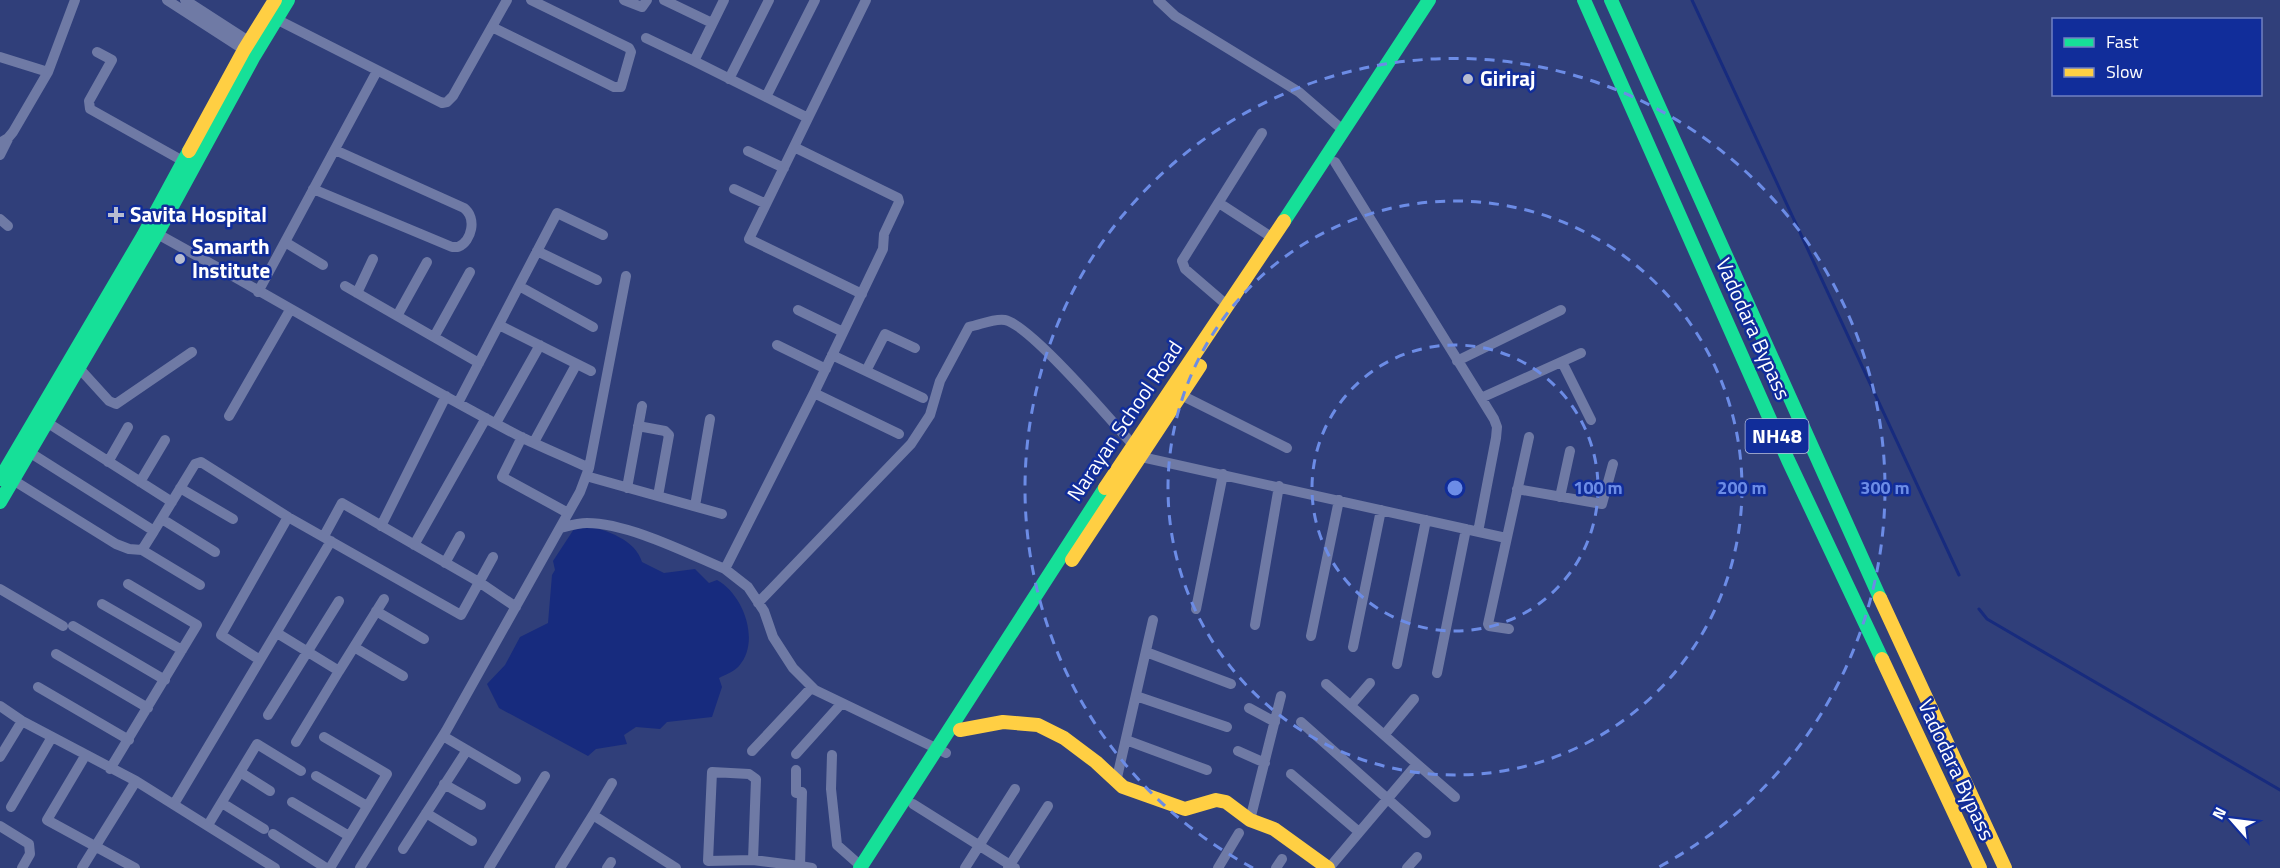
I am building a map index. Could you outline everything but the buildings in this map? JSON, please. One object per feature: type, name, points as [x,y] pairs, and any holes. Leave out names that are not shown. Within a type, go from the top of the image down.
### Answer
[{"type":"main road","points":[[7,479],[29,452],[48,423],[79,368],[252,49],[274,0]]},
{"type":"main road","points":[[0,502],[7,479],[152,231],[183,161],[252,49],[288,0]]},
{"type":"main road","name":"Narayan School Road","points":[[865,868],[1228,306],[1429,0]]},
{"type":"main road","points":[[865,868],[913,804],[942,751],[960,730],[1134,451],[1181,395],[1442,0]]},
{"type":"main road","name":"Vadodara Bypass","points":[[1584,0],[1788,460],[1980,868]]},
{"type":"main road","name":"Vadodara Bypass","points":[[1611,0],[1811,448],[2005,868]]},
{"type":"main road","points":[[960,730],[1004,722],[1038,725],[1064,738],[1124,787],[1182,808],[1221,800],[1250,820],[1274,830],[1328,868]]},
{"type":"street","points":[[0,155],[4,141],[48,72],[75,0]]},
{"type":"street","points":[[167,0],[252,49]]},
{"type":"street","points":[[186,0],[252,49]]},
{"type":"street","points":[[276,19],[437,102],[447,102],[453,96],[507,0]]},
{"type":"street","points":[[492,27],[614,87],[621,87],[631,52],[629,48],[531,0]]},
{"type":"street","points":[[624,0],[642,7],[647,0]]},
{"type":"street","points":[[664,0],[712,23]]},
{"type":"street","points":[[694,61],[724,0]]},
{"type":"street","points":[[729,79],[769,0]]},
{"type":"street","points":[[766,97],[814,0]]},
{"type":"street","points":[[862,294],[749,238],[866,0]]},
{"type":"street","points":[[1158,0],[1175,16],[1299,92],[1344,131]]},
{"type":"street","points":[[646,38],[808,118]]},
{"type":"street","points":[[97,52],[112,60],[89,101],[90,109],[183,161]]},
{"type":"street","points":[[0,57],[48,72]]},
{"type":"street","points":[[258,292],[377,71]]},
{"type":"street","points":[[1228,306],[1182,264],[1184,257],[1262,134]]},
{"type":"street","points":[[725,569],[862,294],[883,249],[884,234],[900,200],[794,147]]},
{"type":"street","points":[[313,189],[452,247],[458,248],[467,240],[472,216],[464,208],[334,150]]},
{"type":"street","points":[[748,151],[784,168]]},
{"type":"street","points":[[1335,162],[1497,427],[1478,532]]},
{"type":"street","points":[[734,189],[766,204]]},
{"type":"street","points":[[1219,202],[1273,238]]},
{"type":"street","points":[[458,403],[556,213],[603,235]]},
{"type":"street","points":[[152,231],[290,310],[587,472],[627,488],[722,514]]},
{"type":"street","points":[[285,242],[323,265]]},
{"type":"street","points":[[537,251],[597,280]]},
{"type":"street","points":[[357,293],[373,260]]},
{"type":"street","points":[[397,316],[427,262]]},
{"type":"street","points":[[434,338],[470,272]]},
{"type":"street","points":[[360,868],[443,735],[580,492],[587,472],[626,276]]},
{"type":"street","points":[[345,286],[479,363]]},
{"type":"street","points":[[519,286],[593,327]]},
{"type":"street","points":[[229,417],[290,310]]},
{"type":"street","points":[[798,310],[843,332]]},
{"type":"street","points":[[1457,361],[1561,310]]},
{"type":"street","points":[[758,603],[911,444],[930,415],[940,381],[969,327],[1001,320],[1014,324],[1032,338],[1078,384],[1134,451],[1222,474],[1506,538]]},
{"type":"street","points":[[499,325],[591,371]]},
{"type":"street","points":[[866,371],[885,334],[915,348]]},
{"type":"street","points":[[496,423],[540,345]]},
{"type":"street","points":[[777,345],[826,369]]},
{"type":"street","points":[[79,368],[109,401],[119,404],[192,352]]},
{"type":"street","points":[[1481,398],[1581,353]]},
{"type":"street","points":[[832,355],[923,398]]},
{"type":"street","points":[[1562,362],[1591,420]]},
{"type":"street","points":[[534,442],[576,365]]},
{"type":"street","points":[[814,393],[899,434]]},
{"type":"street","points":[[1181,395],[1287,448]]},
{"type":"street","points":[[381,526],[446,396]]},
{"type":"street","points":[[627,488],[642,406]]},
{"type":"street","points":[[414,545],[486,418]]},
{"type":"street","points":[[695,506],[710,419]]},
{"type":"street","points":[[48,423],[172,502]]},
{"type":"street","points":[[638,426],[665,431],[669,435],[658,496]]},
{"type":"street","points":[[108,462],[128,427]]},
{"type":"street","points":[[522,437],[502,477],[568,513]]},
{"type":"street","points":[[1509,629],[1488,624],[1528,437]]},
{"type":"street","points":[[140,482],[165,440]]},
{"type":"street","points":[[1560,497],[1570,451]]},
{"type":"street","points":[[29,452],[154,531]]},
{"type":"street","points":[[142,550],[195,464],[201,462],[288,517],[461,615],[493,557]]},
{"type":"street","points":[[1517,489],[1602,504],[1613,464]]},
{"type":"street","points":[[1196,609],[1222,474]]},
{"type":"street","points":[[7,479],[116,544],[129,549],[142,550],[201,585]]},
{"type":"street","points":[[1255,625],[1279,486]]},
{"type":"street","points":[[180,488],[233,519]]},
{"type":"street","points":[[1311,636],[1339,500]]},
{"type":"street","points":[[174,804],[277,633],[328,538],[342,503],[479,582],[516,607]]},
{"type":"street","points":[[1353,647],[1381,510]]},
{"type":"street","points":[[260,660],[221,635],[288,517]]},
{"type":"street","points":[[162,519],[215,552]]},
{"type":"street","points":[[1397,664],[1426,520]]},
{"type":"street","points":[[560,528],[586,523],[625,530],[661,542],[725,569],[748,587],[764,611],[773,637],[793,668],[812,687],[842,704],[942,751]]},
{"type":"street","points":[[1437,673],[1466,529]]},
{"type":"street","points":[[445,562],[460,536]]},
{"type":"street","points":[[110,769],[197,625],[128,584]]},
{"type":"street","points":[[0,589],[165,680]]},
{"type":"street","points":[[296,742],[384,599]]},
{"type":"street","points":[[268,715],[339,601]]},
{"type":"street","points":[[102,604],[182,650]]},
{"type":"street","points":[[376,611],[424,639]]},
{"type":"street","points":[[1116,782],[1153,620]]},
{"type":"street","points":[[277,633],[339,671]]},
{"type":"street","points":[[354,647],[403,676]]},
{"type":"street","points":[[1146,652],[1231,684]]},
{"type":"street","points":[[56,654],[148,708]]},
{"type":"street","points":[[1351,705],[1370,683]]},
{"type":"street","points":[[1326,684],[1455,797]]},
{"type":"street","points":[[38,687],[129,740]]},
{"type":"street","points":[[752,751],[812,687]]},
{"type":"street","points":[[1136,696],[1227,727]]},
{"type":"street","points":[[1250,820],[1281,696]]},
{"type":"street","points":[[1384,734],[1414,699]]},
{"type":"street","points":[[796,754],[842,704]]},
{"type":"street","points":[[0,706],[22,721],[174,804],[208,825],[259,864],[274,868]]},
{"type":"street","points":[[1249,708],[1275,722]]},
{"type":"street","points":[[0,756],[22,721]]},
{"type":"street","points":[[1301,722],[1426,833]]},
{"type":"street","points":[[443,735],[516,779]]},
{"type":"street","points":[[11,807],[52,737]]},
{"type":"street","points":[[222,803],[328,868],[387,774],[324,737]]},
{"type":"street","points":[[1126,740],[1207,770]]},
{"type":"street","points":[[208,825],[257,744],[301,771]]},
{"type":"street","points":[[403,849],[467,750]]},
{"type":"street","points":[[1238,751],[1264,763]]},
{"type":"street","points":[[832,755],[831,789],[837,844],[865,868]]},
{"type":"street","points":[[85,756],[47,820],[135,868]]},
{"type":"street","points":[[1328,868],[1417,764]]},
{"type":"street","points":[[753,860],[756,779],[750,774],[712,772],[708,861],[753,860],[806,867],[802,792],[796,793],[796,770]]},
{"type":"street","points":[[240,772],[270,792]]},
{"type":"street","points":[[1292,774],[1359,832]]},
{"type":"street","points":[[316,776],[367,806]]},
{"type":"street","points":[[489,868],[544,776]]},
{"type":"street","points":[[82,868],[136,782]]},
{"type":"street","points":[[560,868],[612,783]]},
{"type":"street","points":[[444,784],[481,805]]},
{"type":"street","points":[[965,868],[1015,789]]},
{"type":"street","points":[[292,802],[349,836]]},
{"type":"street","points":[[913,804],[1011,867],[1048,806]]},
{"type":"street","points":[[426,813],[472,841]]},
{"type":"street","points":[[593,815],[676,868]]},
{"type":"street","points":[[0,826],[29,844],[30,854],[22,868]]},
{"type":"street","points":[[1218,868],[1239,833]]},
{"type":"street","points":[[1407,868],[1417,856]]},
{"type":"shaded area","points":[[586,525],[619,537],[633,547],[642,562],[664,573],[695,569],[709,583],[717,580],[734,596],[741,607],[749,631],[745,656],[739,666],[719,678],[722,687],[712,717],[667,722],[660,729],[636,727],[624,735],[627,744],[596,749],[588,756],[499,708],[487,684],[505,665],[520,637],[548,623],[552,575],[555,570],[553,561],[574,529]]},
{"type":"waterway","points":[[1692,0],[1959,575]]},
{"type":"waterway","points":[[1979,609],[1987,619],[2280,790]]},
{"type":"traffic: fast","points":[[0,502],[157,234],[254,56],[288,0]]},
{"type":"traffic: fast","points":[[1284,221],[1429,0]]},
{"type":"traffic: fast","points":[[1584,0],[1788,460],[1882,659]]},
{"type":"traffic: fast","points":[[1611,0],[1880,598]]},
{"type":"traffic: fast","points":[[0,479],[143,236],[189,151]]},
{"type":"traffic: fast","points":[[860,868],[1105,488]]},
{"type":"traffic: slow","points":[[189,151],[244,50],[275,0]]},
{"type":"traffic: slow","points":[[1105,488],[1284,221]]},
{"type":"traffic: slow","points":[[1072,560],[1200,366]]},
{"type":"traffic: slow","points":[[1880,598],[2005,868]]},
{"type":"traffic: slow","points":[[1882,659],[1980,868]]},
{"type":"traffic: slow","points":[[960,730],[1003,722],[1038,725],[1064,738],[1096,762],[1123,787],[1185,809],[1216,800],[1226,802],[1250,820],[1274,829],[1328,868]]},
{"type":"place","name":"Giriraj","points":[[1468,79]]},
{"type":"place","name":"Savita Hospital","points":[[116,215]]},
{"type":"place","name":"Samarth Institute","points":[[180,259]]}]
